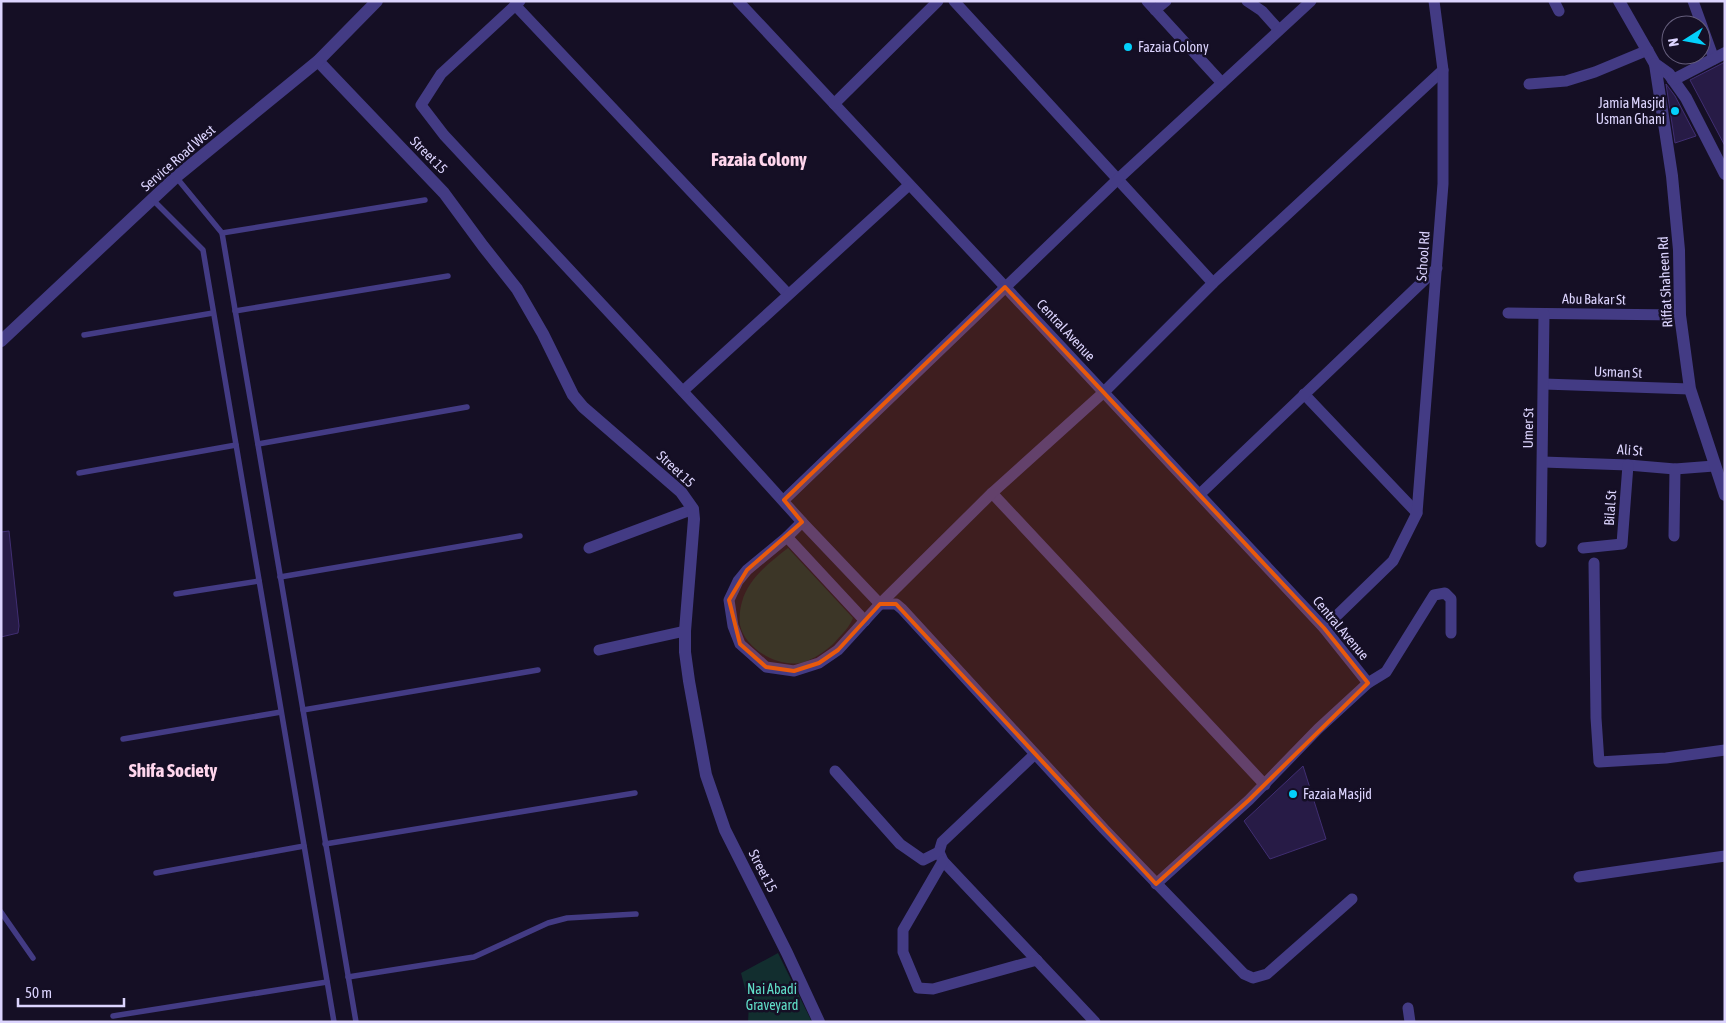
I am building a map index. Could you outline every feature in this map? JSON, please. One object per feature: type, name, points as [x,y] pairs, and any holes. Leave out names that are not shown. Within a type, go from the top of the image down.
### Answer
[{"type":"street","name":"Service Road West","points":[[1,341],[176,177],[318,61],[377,1]]},
{"type":"street","name":"Central Avenue","points":[[738,1],[1324,628],[1368,682]]},
{"type":"street","points":[[834,104],[938,1]]},
{"type":"street","points":[[954,1],[1213,283]]},
{"type":"street","points":[[1147,1],[1222,83]]},
{"type":"street","points":[[1155,10],[1166,1]]},
{"type":"street","points":[[1247,1],[1262,11],[1279,30]]},
{"type":"street","points":[[784,500],[1118,179],[1311,1]]},
{"type":"street","name":"School Rd","points":[[1417,513],[1443,184],[1443,70],[1434,1]]},
{"type":"street","points":[[1619,1],[1655,64],[1669,74],[1686,98],[1725,174]]},
{"type":"street","points":[[1673,80],[1719,56],[1693,1]]},
{"type":"street","points":[[788,294],[518,3],[441,74],[421,105],[444,135],[784,500],[802,522],[880,604],[896,604],[902,609],[1156,884],[1244,974],[1253,978],[1267,974],[1352,899]]},
{"type":"street","points":[[1530,84],[1566,81],[1595,72],[1648,50]]},
{"type":"street","name":"Street 15","points":[[318,61],[444,192],[517,289],[543,334],[573,395],[583,407],[681,492],[693,509],[694,519],[685,631],[688,681],[706,775],[725,830],[820,1022]]},
{"type":"street","name":"Riffat Shaheen Rd","points":[[1655,64],[1672,176],[1679,250],[1680,315],[1690,390],[1725,495]]},
{"type":"street","points":[[802,522],[747,570],[738,581],[729,600],[732,626],[740,644],[766,667],[794,670],[819,663],[838,650],[880,604],[992,493],[1104,392],[1213,283],[1443,70]]},
{"type":"street","points":[[683,391],[909,185]]},
{"type":"street","points":[[1200,494],[1437,268]]},
{"type":"street","name":"Abu Bakar St","points":[[1508,313],[1680,315]]},
{"type":"street","name":"Umer St","points":[[1541,542],[1544,314]]},
{"type":"street","name":"Usman St","points":[[1544,384],[1690,390]]},
{"type":"street","points":[[1304,394],[1417,513],[1393,561],[1324,628]]},
{"type":"street","name":"Ali St","points":[[1543,462],[1628,465],[1675,469],[1714,466]]},
{"type":"street","name":"Bilal St","points":[[1583,548],[1622,544],[1628,465]]},
{"type":"street","points":[[1674,536],[1675,469]]},
{"type":"street","points":[[992,493],[1264,785]]},
{"type":"street","points":[[589,548],[693,509]]},
{"type":"street","points":[[787,537],[865,621]]},
{"type":"street","points":[[1594,563],[1595,700],[1599,762],[1666,758],[1725,750]]},
{"type":"street","points":[[1156,884],[1264,785],[1368,682],[1386,672],[1434,595],[1445,593],[1451,599],[1451,633]]},
{"type":"street","points":[[599,650],[685,631]]},
{"type":"street","points":[[1035,754],[942,842],[941,856],[903,930],[903,952],[918,988],[933,989],[1037,960]]},
{"type":"street","points":[[835,771],[900,844],[923,860],[941,856]]},
{"type":"street","points":[[941,856],[1094,1022]]},
{"type":"street","points":[[1579,877],[1725,856]]},
{"type":"street","points":[[1408,1008],[1410,1022]]},
{"type":"lane","points":[[176,177],[222,233],[356,1022]]},
{"type":"lane","points":[[152,199],[203,250],[334,1022]]},
{"type":"lane","points":[[222,233],[425,200]]},
{"type":"lane","points":[[235,311],[448,276]]},
{"type":"lane","points":[[84,335],[213,313]]},
{"type":"lane","points":[[258,444],[467,407]]},
{"type":"lane","points":[[79,472],[236,445]]},
{"type":"lane","points":[[280,577],[520,536]]},
{"type":"lane","points":[[176,594],[259,581]]},
{"type":"lane","points":[[303,710],[538,670]]},
{"type":"lane","points":[[123,739],[281,712]]},
{"type":"lane","points":[[325,844],[635,793]]},
{"type":"lane","points":[[156,873],[304,846]]},
{"type":"lane","points":[[1,912],[33,958]]},
{"type":"lane","points":[[348,977],[474,957],[558,920],[636,914]]},
{"type":"lane","points":[[113,1016],[327,982]]},
{"type":"highlighted area","points":[[1005,287],[1324,628],[1368,683],[1249,800],[1156,884],[896,604],[880,604],[838,650],[819,663],[794,671],[766,667],[740,644],[729,600],[747,570],[802,522],[784,500]]},
{"type":"green space","points":[[788,548],[853,618],[845,631],[829,648],[807,661],[797,663],[777,661],[757,650],[749,643],[740,625],[741,604],[749,586],[767,565]]},
{"type":"green space","name":"Nai Abadi Graveyard","points":[[778,953],[812,1022],[748,1022],[749,1004],[741,973]]},
{"type":"building","points":[[1725,62],[1725,146],[1690,80]]},
{"type":"building","name":"Jamia Masjid Usman Ghani","points":[[1666,84],[1675,96],[1696,136],[1675,143]]},
{"type":"building","points":[[9,531],[19,626],[18,633],[1,637],[1,532]]},
{"type":"building","name":"Fazaia Masjid","points":[[1303,766],[1326,839],[1270,859],[1244,821]]},
{"type":"place","name":"Fazaia Colony","points":[[1128,47]]},
{"type":"place","name":"Jamia Masjid Usman Ghani","points":[[1675,111]]},
{"type":"place","name":"Fazaia Masjid","points":[[1293,794]]},
{"type":"district","name":"Fazaia Colony","points":[[759,159]]},
{"type":"district","name":"Shifa Society","points":[[173,770]]}]
